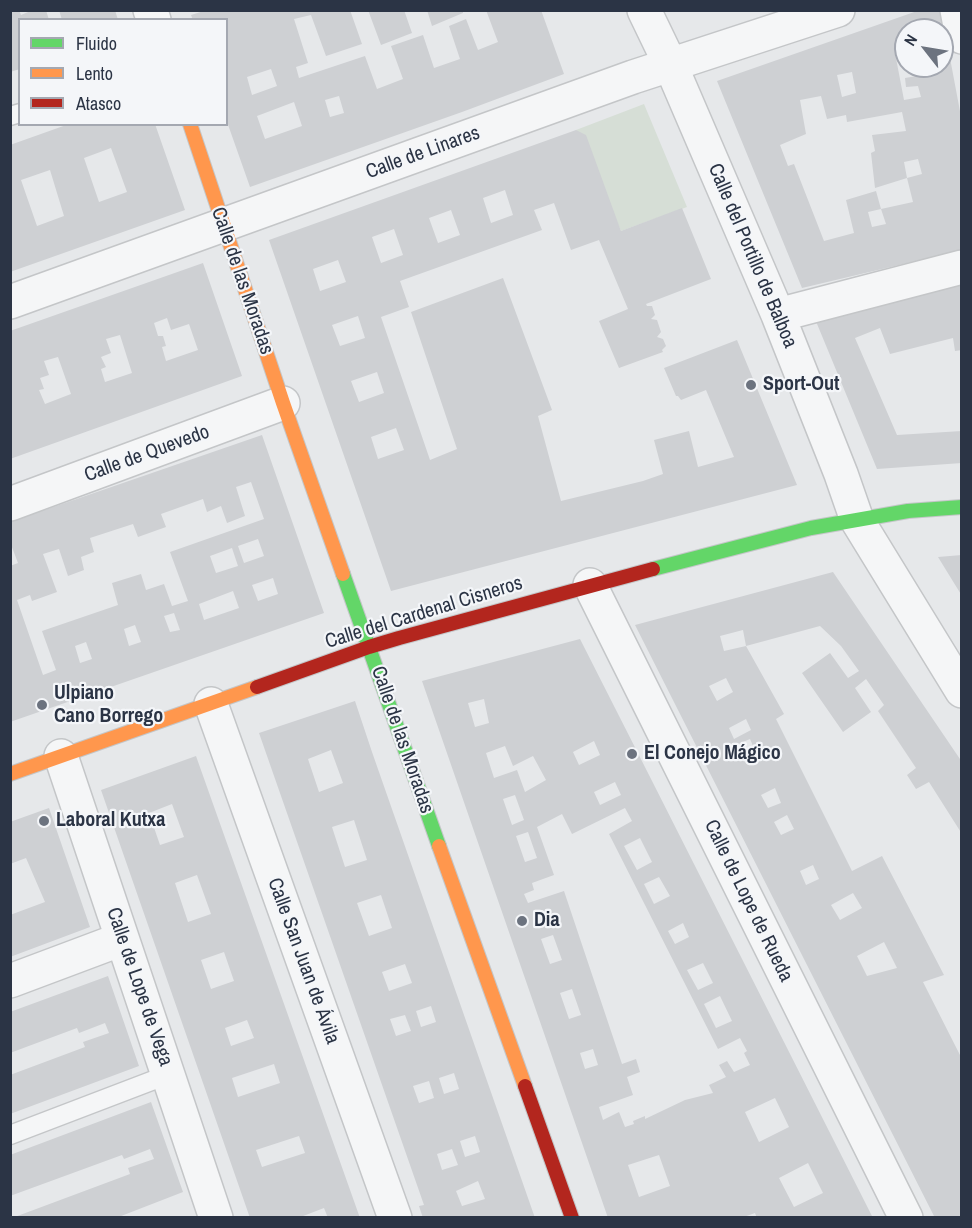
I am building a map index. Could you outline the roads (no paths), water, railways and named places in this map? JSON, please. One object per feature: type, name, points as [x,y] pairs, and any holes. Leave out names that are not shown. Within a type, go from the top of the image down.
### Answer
[{"type":"street","name":"Calle del Portillo de Balboa","points":[[644,10],[671,66],[778,315],[838,466],[856,520],[962,691]]},
{"type":"street","name":"Calle de Linares","points":[[10,302],[633,77],[838,10]]},
{"type":"street","points":[[957,10],[962,37]]},
{"type":"street","name":"Calle de las Moradas","points":[[191,126],[381,684],[572,1218]]},
{"type":"street","points":[[778,315],[962,267]]},
{"type":"street","name":"Calle de Quevedo","points":[[10,504],[283,402]]},
{"type":"street","name":"Calle del Cardenal Cisneros","points":[[10,774],[369,647],[590,585],[811,528],[908,511],[962,507]]},
{"type":"street","name":"Calle de Lope de Rueda","points":[[590,585],[906,1218]]},
{"type":"street","name":"Calle San Juan de Ávila","points":[[211,704],[394,1218]]},
{"type":"street","name":"Calle de Lope de Vega","points":[[61,756],[169,1075],[207,1215]]},
{"type":"street","points":[[10,981],[122,939]]},
{"type":"lane","points":[[10,1135],[154,1080]]},
{"type":"place","name":"Sport-Out","points":[[751,385]]},
{"type":"place","name":"Ulpiano Cano Borrego","points":[[42,705]]},
{"type":"place","name":"El Conejo Mágico","points":[[632,754]]},
{"type":"place","name":"Laboral Kutxa","points":[[44,821]]},
{"type":"place","name":"Dia","points":[[522,921]]}]
